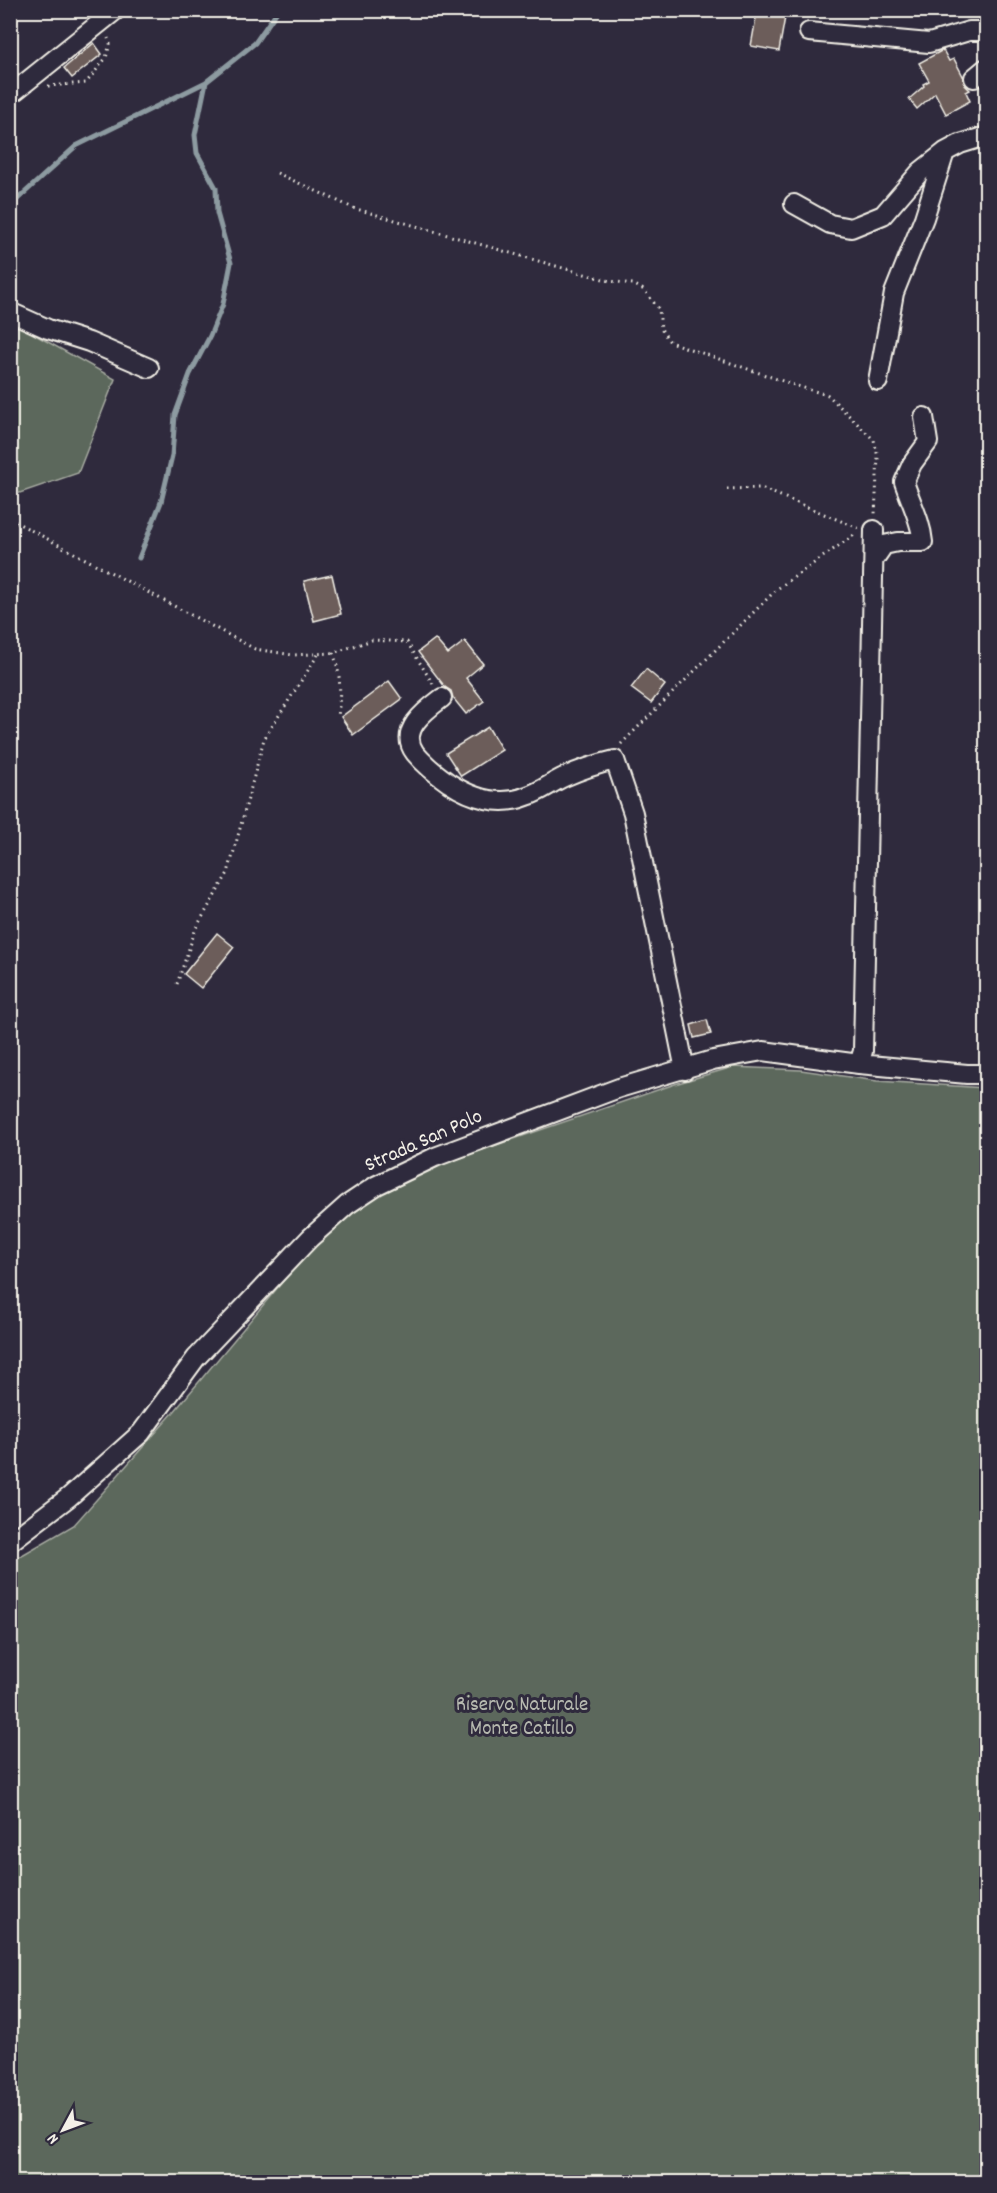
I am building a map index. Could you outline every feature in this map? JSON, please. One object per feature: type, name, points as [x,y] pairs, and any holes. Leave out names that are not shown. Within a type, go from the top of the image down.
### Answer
[{"type":"street","points":[[10,94],[116,10]]},
{"type":"street","points":[[809,32],[929,43],[969,31],[987,31]]},
{"type":"street","points":[[794,204],[830,224],[851,228],[883,215],[921,171],[945,152],[960,144],[987,136]]},
{"type":"street","points":[[878,381],[894,292],[924,218],[945,152]]},
{"type":"street","points":[[10,312],[149,368]]},
{"type":"street","points":[[874,558],[884,545],[898,542],[923,542],[921,524],[904,482],[912,464],[928,442],[924,417]]},
{"type":"street","points":[[860,1064],[863,1051],[874,530]]},
{"type":"street","points":[[442,698],[418,716],[410,735],[413,750],[428,768],[462,792],[497,802],[526,797],[594,765],[615,760],[633,813],[685,1070]]},
{"type":"street","name":"Strada San Polo","points":[[10,1542],[69,1497],[141,1433],[196,1358],[309,1238],[346,1205],[377,1185],[435,1157],[619,1088],[713,1060],[763,1051],[860,1064],[987,1074]]},
{"type":"path","points":[[48,86],[86,83],[106,58],[110,44],[101,23]]},
{"type":"path","points":[[276,173],[353,208],[610,281],[633,284],[644,290],[659,309],[661,329],[670,342],[828,395],[874,440],[878,457],[874,530]]},
{"type":"path","points":[[615,760],[620,745],[777,589],[862,530],[761,488],[727,489]]},
{"type":"path","points":[[10,519],[255,649],[293,655],[333,652],[372,640],[407,642],[442,698]]},
{"type":"path","points":[[333,652],[341,682],[338,718]]},
{"type":"path","points":[[177,984],[196,928],[228,873],[264,739],[319,653]]},
{"type":"green space","points":[[10,321],[115,379],[78,473],[11,496]]},
{"type":"green space","name":"Riserva Naturale Monte Catillo","points":[[733,1067],[801,1070],[877,1081],[986,1088],[986,2182],[11,2182],[10,1562],[74,1525],[173,1413],[319,1238],[375,1196],[441,1164],[675,1084]]},
{"type":"building","points":[[757,12],[785,17],[779,51],[751,46]]},
{"type":"building","points":[[94,43],[102,54],[72,78],[64,68]]},
{"type":"building","points":[[943,50],[949,61],[954,59],[963,76],[965,85],[970,90],[966,92],[970,101],[946,114],[935,93],[917,109],[909,99],[929,81],[919,63]]},
{"type":"building","points":[[332,575],[341,614],[314,621],[304,581]]},
{"type":"building","points":[[435,639],[448,654],[465,641],[483,664],[466,678],[484,701],[466,714],[453,698],[451,691],[445,687],[418,652]]},
{"type":"building","points":[[646,669],[665,685],[651,703],[631,688]]},
{"type":"building","points":[[389,681],[402,699],[353,735],[341,717]]},
{"type":"building","points":[[488,727],[502,750],[461,776],[446,753]]},
{"type":"building","points":[[217,933],[234,947],[201,988],[184,974]]},
{"type":"building","points":[[707,1020],[711,1034],[694,1038],[691,1025]]},
{"type":"waterway","points":[[10,206],[76,146],[206,82],[255,43],[278,10]]},
{"type":"waterway","points":[[139,558],[161,502],[172,456],[175,415],[190,374],[210,336],[223,304],[231,263],[217,213],[216,188],[197,153],[195,135],[206,82]]}]
